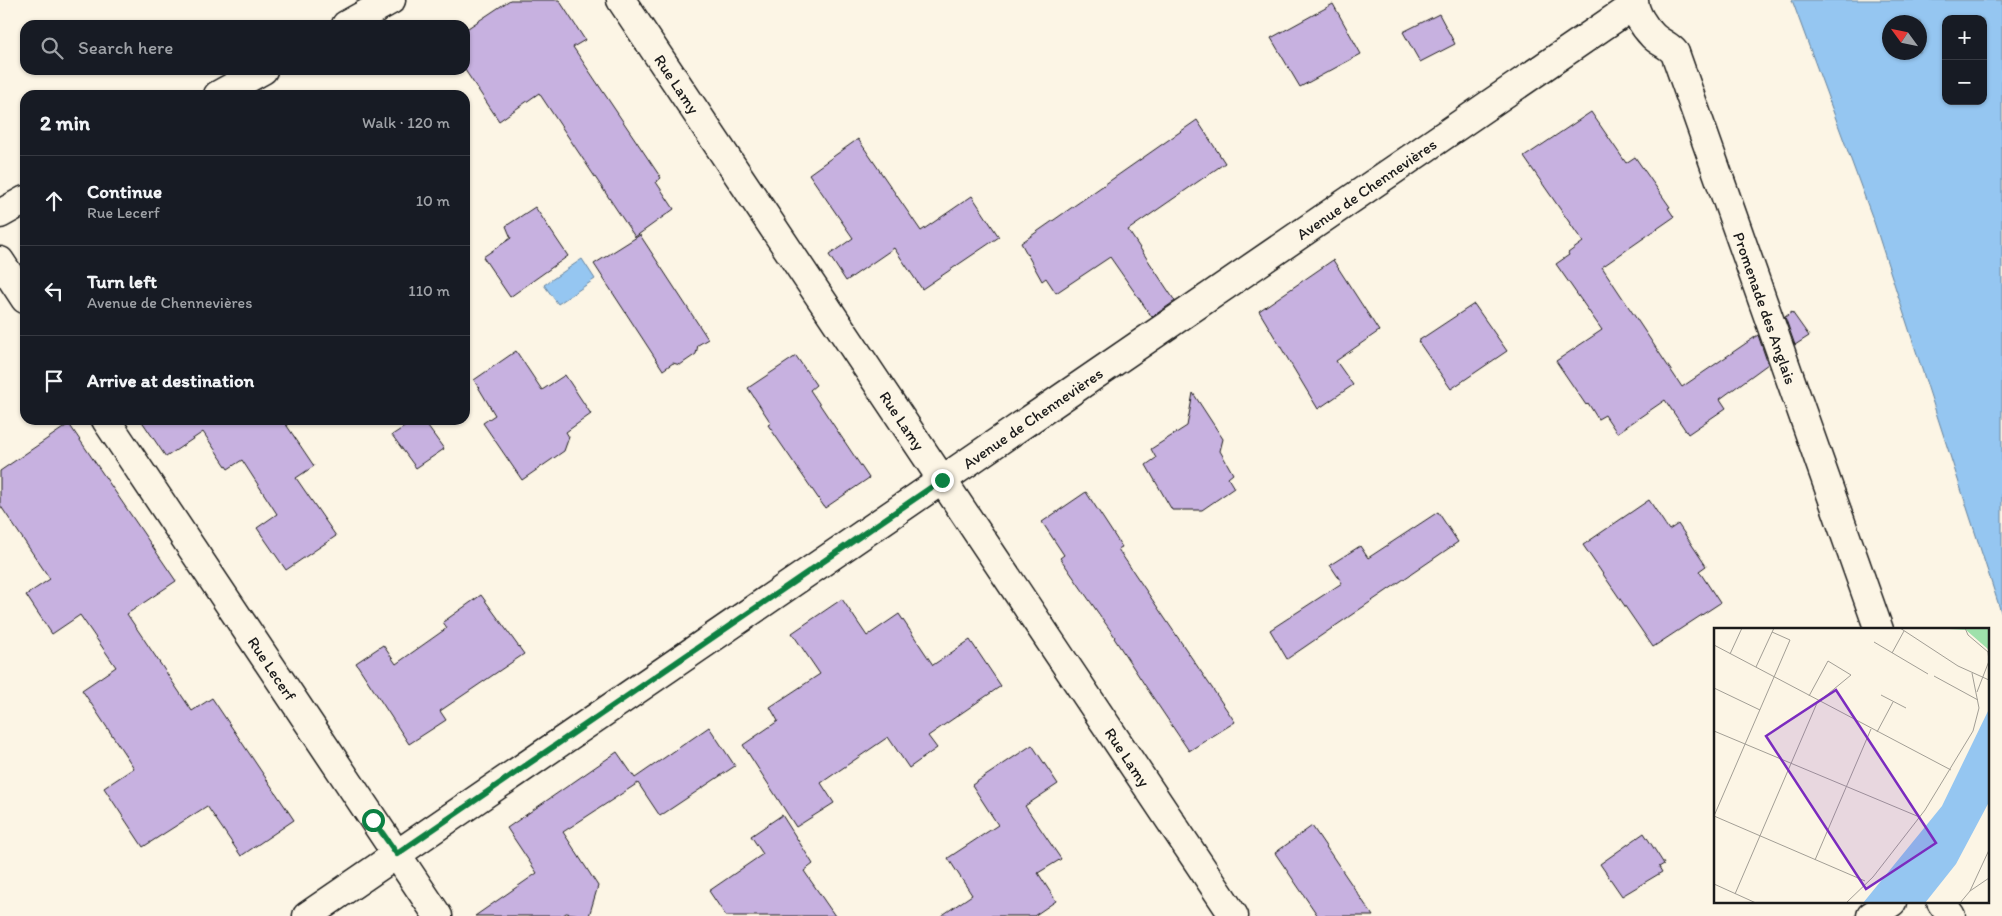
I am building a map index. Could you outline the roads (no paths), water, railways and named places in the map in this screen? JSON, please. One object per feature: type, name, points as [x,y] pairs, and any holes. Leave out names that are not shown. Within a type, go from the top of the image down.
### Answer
[{"type":"street","points":[[355,20],[391,0]]},
{"type":"street","name":"Rue Lamy","points":[[621,0],[1234,916]]},
{"type":"street","name":"Avenue de Chennevières","points":[[306,916],[1634,3]]},
{"type":"street","name":"Promenade des Anglais","points":[[1634,3],[1653,36],[1671,47],[1675,53],[1878,628]]},
{"type":"street","points":[[227,90],[254,75]]},
{"type":"street","points":[[0,214],[20,203]]},
{"type":"street","points":[[0,261],[20,291]]},
{"type":"street","name":"Rue Lecerf","points":[[109,425],[438,916]]},
{"type":"street","points":[[1871,916],[1889,904]]},
{"type":"street","points":[[1943,904],[1951,916]]},
{"type":"water","points":[[1792,0],[2002,0],[2002,615],[1874,222]]},
{"type":"water","points":[[582,259],[595,279],[558,304],[544,285]]}]
